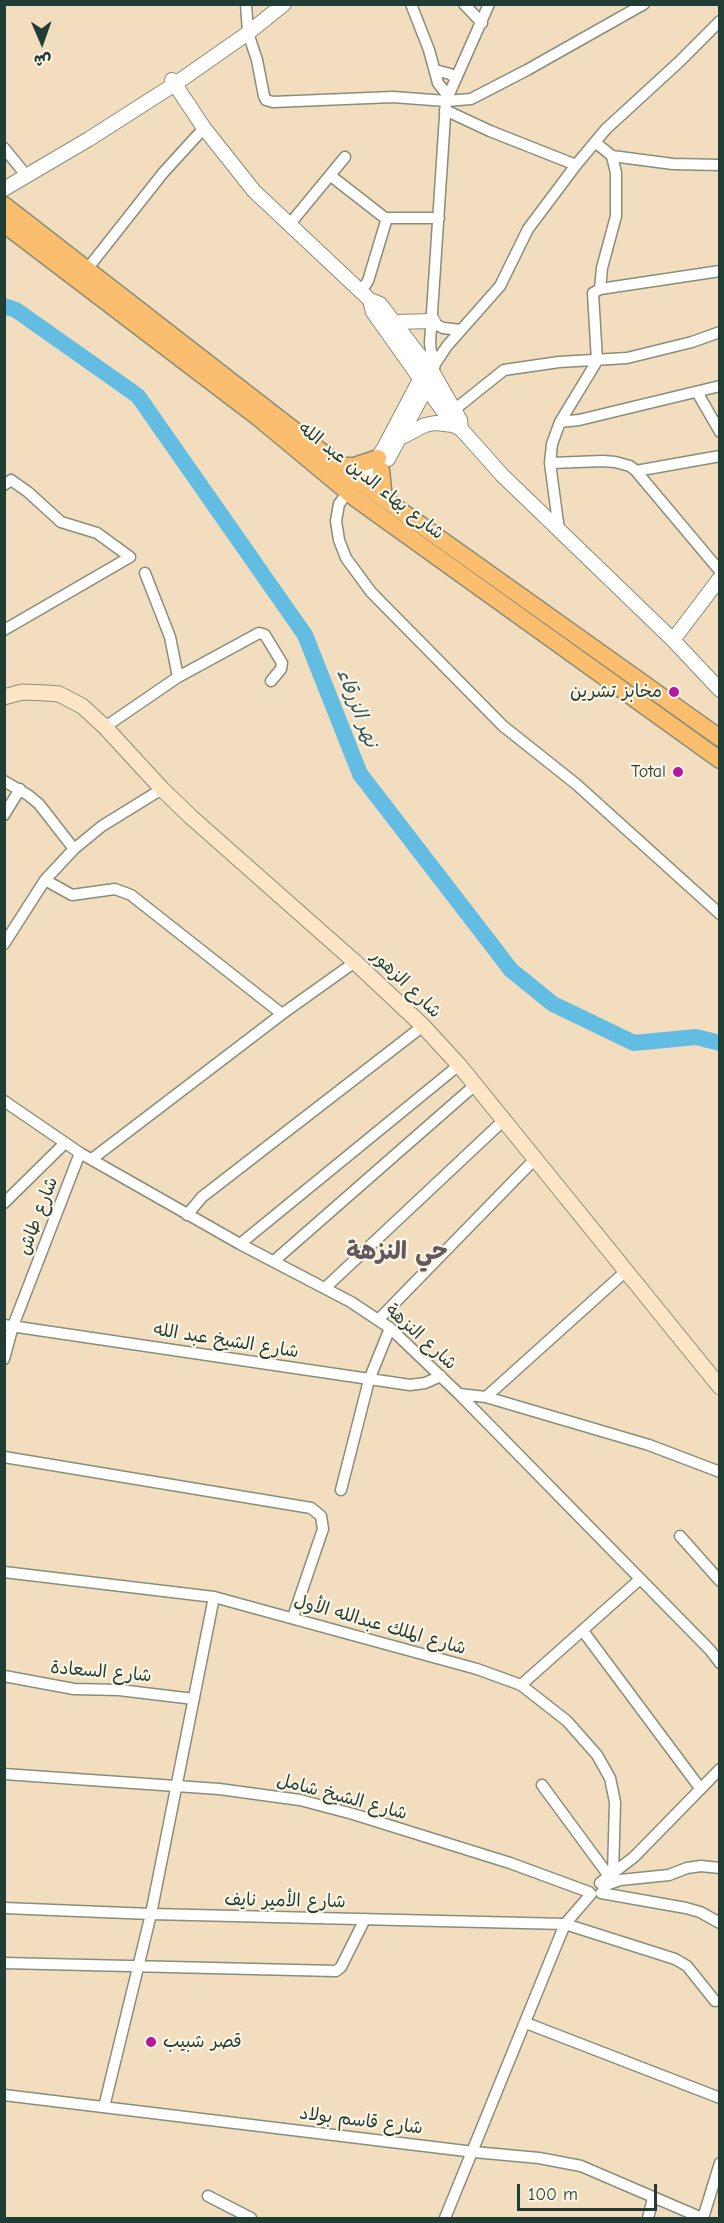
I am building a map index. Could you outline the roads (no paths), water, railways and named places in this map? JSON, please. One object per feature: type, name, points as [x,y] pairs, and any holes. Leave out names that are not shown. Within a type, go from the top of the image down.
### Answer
[{"type":"main road","name":"شارع بهاء الدين عبد الله","points":[[4,205],[88,268],[339,466],[357,489],[384,498],[720,738]]},
{"type":"main road","name":"شارع بهاء الدين عبد الله","points":[[4,224],[260,419],[720,760]]},
{"type":"main road","points":[[339,466],[379,464],[384,498]]},
{"type":"main road","name":"شارع الزهور","points":[[4,697],[33,692],[59,694],[82,706],[105,727],[162,789],[423,1026],[459,1065],[720,1387]]},
{"type":"street","points":[[246,4],[247,28],[257,60],[264,96],[269,102],[393,97],[446,102],[465,100],[481,95],[644,4]]},
{"type":"street","points":[[247,28],[271,4]]},
{"type":"street","points":[[4,189],[24,173],[173,82],[284,4]]},
{"type":"street","points":[[411,4],[446,102],[490,131],[576,165]]},
{"type":"street","points":[[464,4],[482,22]]},
{"type":"street","points":[[489,4],[446,102],[430,371],[400,438],[357,489],[339,504],[336,521],[339,540],[346,558],[371,592],[503,726],[576,784],[720,914]]},
{"type":"street","points":[[616,19],[627,4]]},
{"type":"street","points":[[379,464],[430,371],[500,286],[528,229],[576,165],[606,129],[720,21]]},
{"type":"street","points":[[435,70],[456,78]]},
{"type":"street","points":[[173,82],[204,128],[254,191],[366,295],[380,304],[395,322],[430,371],[460,420],[457,427]]},
{"type":"street","points":[[88,268],[163,173],[204,128]]},
{"type":"street","points":[[595,142],[612,156],[673,164],[720,165]]},
{"type":"street","points":[[4,148],[24,173]]},
{"type":"street","points":[[600,289],[602,268],[616,216],[616,173],[612,156]]},
{"type":"street","points":[[289,225],[345,157]]},
{"type":"street","points":[[4,180],[24,173]]},
{"type":"street","points":[[330,176],[387,218],[439,218]]},
{"type":"street","points":[[387,218],[368,281],[366,295],[373,312],[430,371],[457,427],[502,475],[673,640],[720,690]]},
{"type":"street","points":[[559,530],[550,463],[552,444],[561,422],[597,361],[593,292],[600,289],[720,271]]},
{"type":"street","points":[[395,322],[433,322],[443,328],[462,330]]},
{"type":"street","points":[[454,410],[504,370],[646,354],[720,332]]},
{"type":"street","points":[[561,422],[579,420],[720,386]]},
{"type":"street","points":[[697,392],[720,432]]},
{"type":"street","points":[[400,438],[425,425],[435,423],[457,427]]},
{"type":"street","points":[[636,471],[720,456]]},
{"type":"street","points":[[550,463],[615,462],[636,471],[720,571]]},
{"type":"street","points":[[4,485],[11,480],[61,522],[97,533],[130,557],[4,630]]},
{"type":"street","points":[[145,573],[170,638],[178,677]]},
{"type":"street","points":[[673,640],[720,578]]},
{"type":"street","points":[[105,727],[178,677],[262,633],[266,635],[282,663],[281,669],[271,681]]},
{"type":"street","points":[[4,781],[20,789],[50,815],[74,849]]},
{"type":"street","points":[[4,815],[20,789]]},
{"type":"street","points":[[4,944],[45,880],[74,849],[102,826],[162,789]]},
{"type":"street","points":[[45,880],[72,895],[114,889],[131,895],[282,1014]]},
{"type":"street","points":[[92,1159],[282,1014],[355,962]]},
{"type":"street","points":[[187,1215],[202,1197],[423,1026]]},
{"type":"street","points":[[240,1244],[459,1065]]},
{"type":"street","points":[[274,1261],[475,1085]]},
{"type":"street","name":"شارع النزهة","points":[[4,1101],[80,1153],[187,1215],[325,1287],[379,1319],[459,1394],[720,1663]]},
{"type":"street","points":[[325,1287],[504,1120]]},
{"type":"street","points":[[4,1203],[65,1143]]},
{"type":"street","name":"شارع طاش","points":[[4,1359],[9,1325],[80,1153]]},
{"type":"street","points":[[379,1319],[535,1159]]},
{"type":"street","points":[[486,1397],[626,1270]]},
{"type":"street","name":"شارع الشيخ عبد الله","points":[[9,1325],[369,1380],[417,1385],[431,1382],[441,1376]]},
{"type":"street","points":[[341,1490],[369,1380],[390,1328]]},
{"type":"street","points":[[459,1394],[486,1397],[649,1445],[720,1472]]},
{"type":"street","points":[[4,1457],[312,1508],[321,1516],[323,1528],[293,1617]]},
{"type":"street","points":[[680,1536],[720,1581]]},
{"type":"street","name":"شارع الملك عبدالله الأول","points":[[4,1572],[214,1597],[477,1669],[521,1685],[567,1722],[597,1755],[610,1778],[615,1802],[611,1875]]},
{"type":"street","points":[[521,1685],[639,1580]]},
{"type":"street","points":[[104,2107],[151,1914],[214,1597]]},
{"type":"street","points":[[583,1631],[700,1788]]},
{"type":"street","name":"شارع السعادة","points":[[4,1676],[56,1687],[119,1690],[194,1699]]},
{"type":"street","points":[[445,2218],[474,2152],[565,1924],[611,1875],[634,1857],[720,1769]]},
{"type":"street","name":"شارع الشيخ شامل","points":[[4,1774],[219,1789],[300,1800],[510,1863],[580,1890],[597,1889],[686,1908],[700,1912],[720,1923]]},
{"type":"street","points":[[542,1785],[611,1875]]},
{"type":"street","points":[[597,1889],[620,1880],[669,1875],[687,1868],[700,1866],[720,1868]]},
{"type":"street","name":"شارع الأمير نايف","points":[[4,1908],[151,1914],[565,1924],[675,1959],[687,1966],[715,2001]]},
{"type":"street","points":[[4,1963],[336,1971],[341,1967],[365,1919]]},
{"type":"street","points":[[526,2023],[720,2098]]},
{"type":"street","name":"شارع قاسم بولاد","points":[[4,2095],[474,2152],[539,2157],[581,2166],[703,2218]]},
{"type":"street","points":[[703,2218],[720,2163]]},
{"type":"street","points":[[208,2196],[251,2218]]},
{"type":"street","points":[[648,2218],[653,2198]]},
{"type":"waterway","name":"نهر الزرقاء","points":[[4,306],[16,310],[138,396],[305,635],[360,774],[511,970],[553,1004],[634,1043],[696,1037],[720,1043]]},
{"type":"place","name":"مخابز تشرين","points":[[674,692]]},
{"type":"place","name":"Total","points":[[678,772]]},
{"type":"place","name":"قصر شبيب","points":[[151,2042]]},
{"type":"district","name":"حي النزهة","points":[[397,1252]]}]
